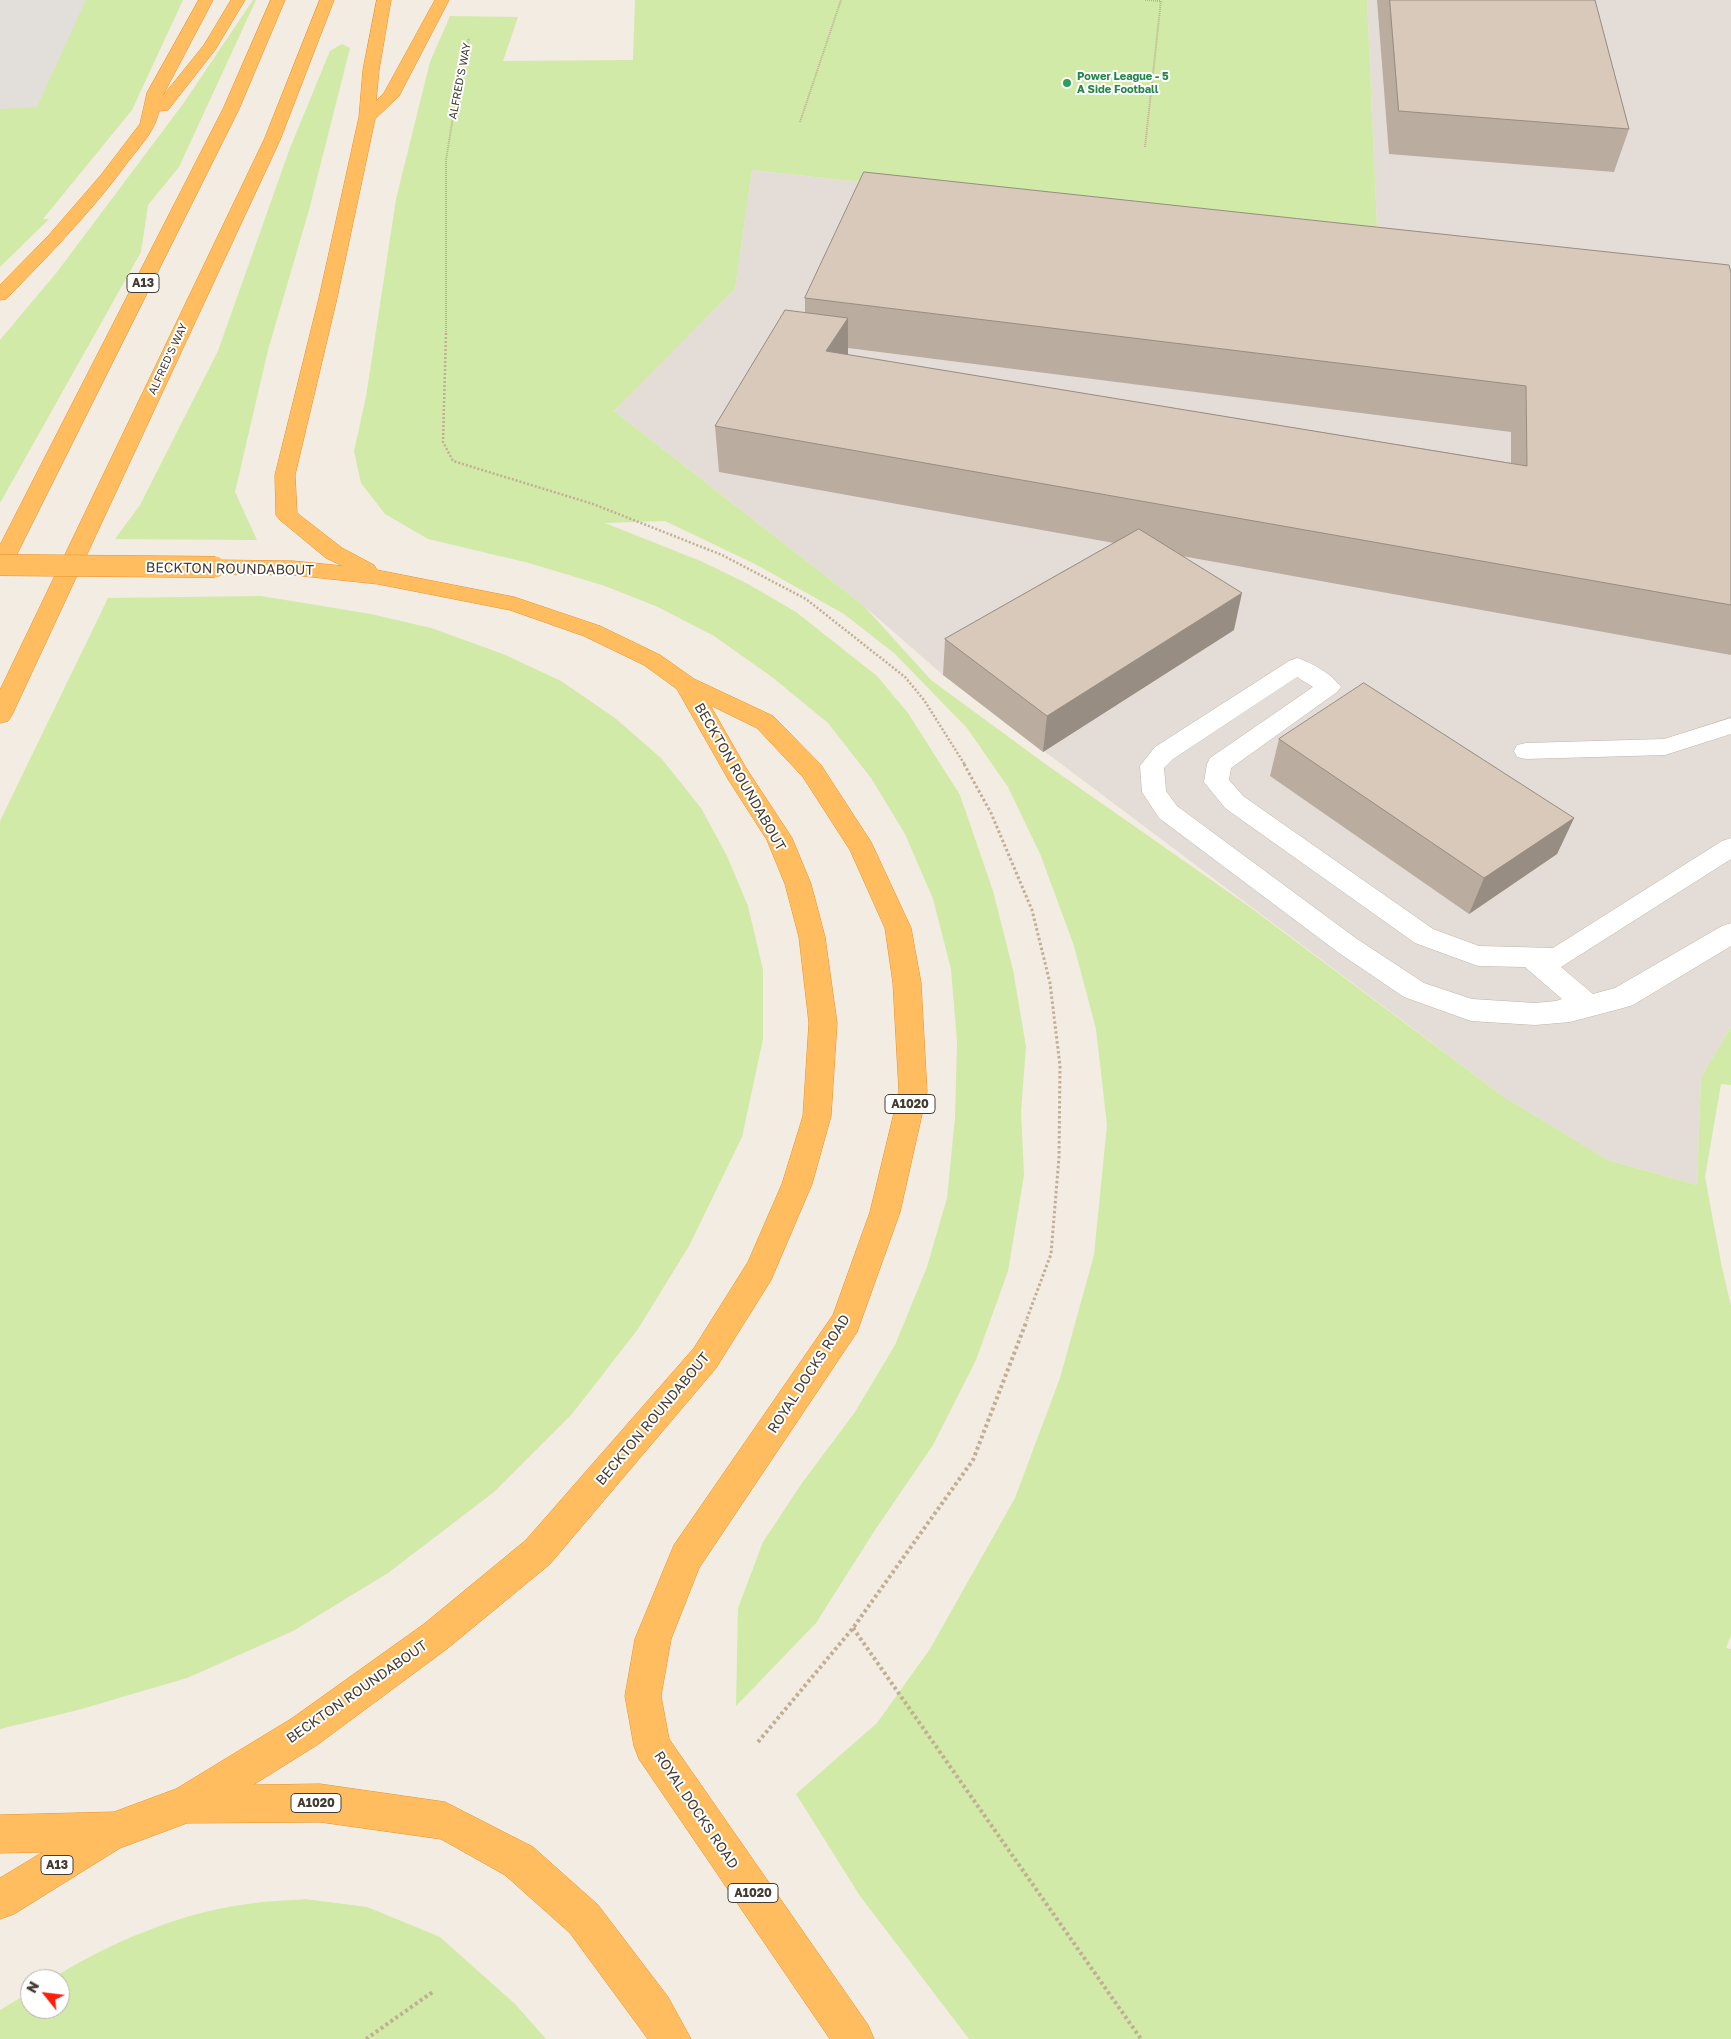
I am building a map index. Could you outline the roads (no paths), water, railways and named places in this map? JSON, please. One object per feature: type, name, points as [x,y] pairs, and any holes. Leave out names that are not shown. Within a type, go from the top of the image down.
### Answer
[{"type":"highway","points":[[148,124],[156,93],[206,0]]},
{"type":"highway","points":[[0,295],[56,239],[107,179],[148,124],[210,47],[238,0]]},
{"type":"highway","name":"A13","points":[[0,566],[231,110],[278,0]]},
{"type":"highway","name":"ALFRED'S WAY","points":[[0,715],[272,140],[327,0]]},
{"type":"highway","points":[[378,577],[334,553],[287,515],[285,475],[307,378],[328,298],[367,117],[371,70],[384,0]]},
{"type":"highway","points":[[367,117],[391,96],[442,0]]},
{"type":"highway","name":"BECKTON ROUNDABOUT","points":[[0,566],[293,568],[378,577],[514,604],[592,631],[652,660],[686,684],[737,773],[779,838],[798,884],[812,936],[824,1023],[817,1116],[797,1184],[760,1270],[705,1358],[538,1552],[436,1636],[304,1732],[187,1804],[114,1830],[0,1834]]},
{"type":"highway","name":"ROYAL DOCKS ROAD","points":[[686,684],[765,722],[812,771],[862,848],[898,928],[907,983],[913,1092],[885,1212],[846,1322],[686,1557],[653,1639],[643,1696],[652,1746],[854,2039]]},
{"type":"highway","name":"A1020","points":[[187,1804],[320,1803],[444,1821],[519,1862],[584,1919],[654,2012],[671,2039]]},
{"type":"highway","name":"A13","points":[[0,1900],[114,1830]]},
{"type":"lane","points":[[1731,847],[1558,958],[1478,956],[1424,936],[1234,802],[1216,782],[1219,764],[1329,687],[1297,666],[1164,753],[1152,766],[1154,792],[1168,812],[1348,946],[1414,990],[1471,1010],[1535,1014],[1570,1011],[1623,997],[1731,933]]},
{"type":"lane","points":[[1526,751],[1665,747],[1731,726]]},
{"type":"lane","points":[[1531,957],[1584,1002],[1555,1012]]},
{"type":"place","name":"Power League - 5 A Side Football","points":[[1067,83]]}]
